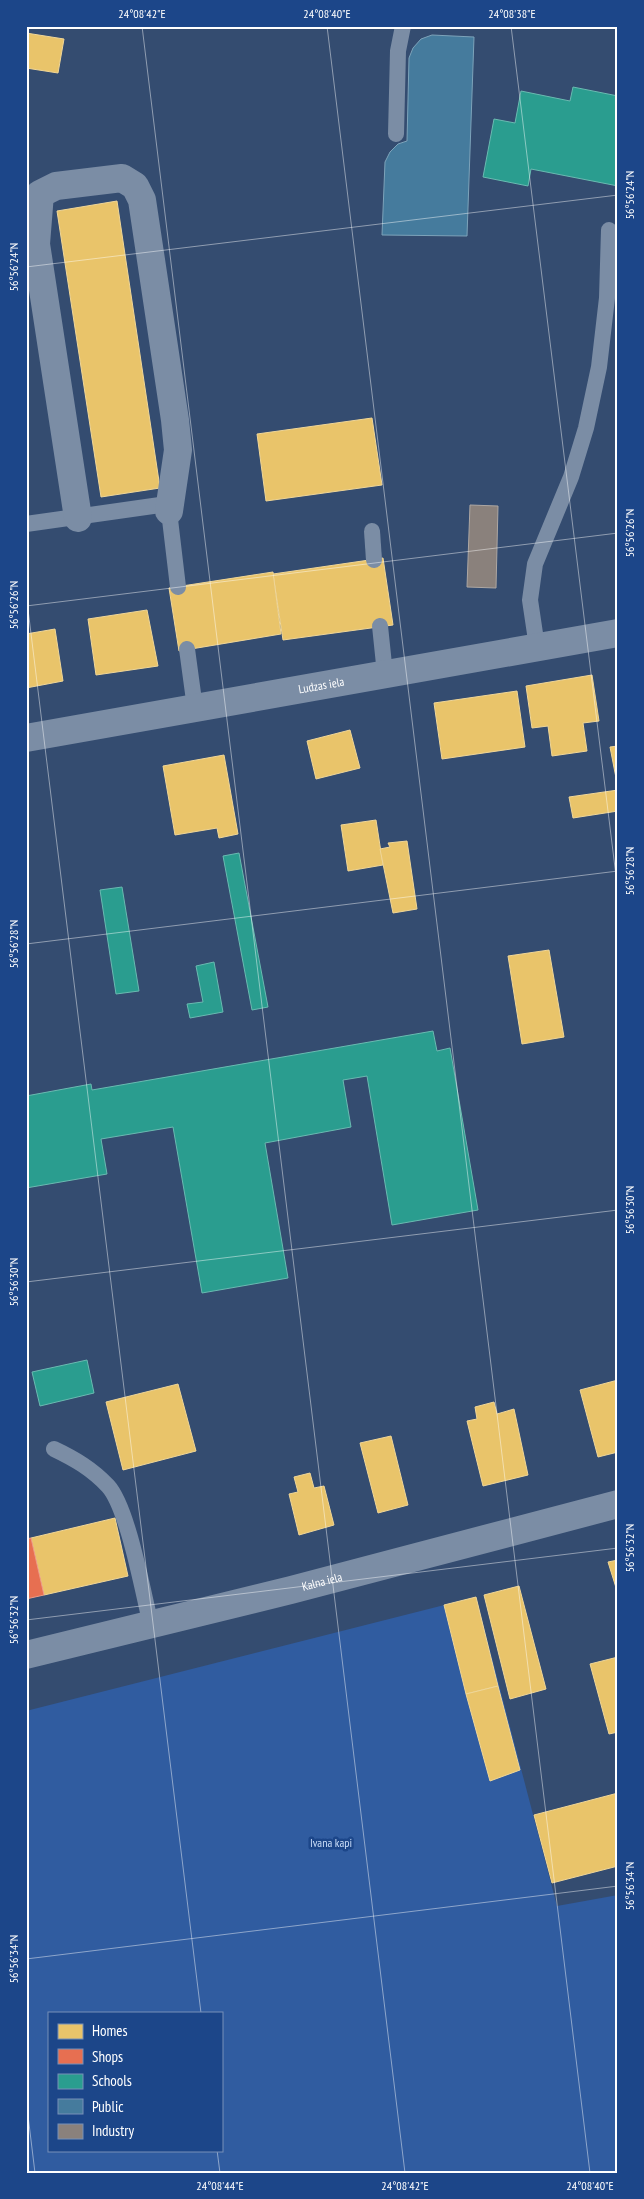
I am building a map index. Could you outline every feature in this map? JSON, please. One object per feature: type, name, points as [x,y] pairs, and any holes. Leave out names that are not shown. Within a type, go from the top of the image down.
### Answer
[{"type":"street","points":[[78,518],[36,244],[40,194],[56,186],[122,178],[135,186],[142,200],[175,420],[178,450],[169,511]]},
{"type":"street","name":"Ludzas iela","points":[[26,738],[618,633]]},
{"type":"street","name":"Kalna iela","points":[[26,1655],[150,1625],[618,1504]]},
{"type":"lane","points":[[396,134],[398,51],[403,26]]},
{"type":"lane","points":[[537,647],[530,600],[535,564],[571,477],[586,428],[599,367],[605,317],[609,230]]},
{"type":"lane","points":[[26,524],[160,506],[169,511],[178,587]]},
{"type":"lane","points":[[372,531],[374,560]]},
{"type":"lane","points":[[380,626],[385,674]]},
{"type":"lane","points":[[187,650],[195,708]]},
{"type":"lane","points":[[54,1449],[87,1466],[109,1487],[121,1506],[150,1625]]},
{"type":"green space","name":"Ivana kapi","points":[[476,1597],[557,1906],[618,1895],[618,2173],[26,2173],[26,1711]]},
{"type":"building: Homes","points":[[26,33],[64,39],[58,73],[26,68]]},
{"type":"building: Homes","points":[[117,201],[160,488],[101,497],[57,211]]},
{"type":"building: Homes","points":[[372,418],[382,485],[266,501],[257,434]]},
{"type":"building: Homes","points":[[383,558],[393,625],[283,640],[273,574]]},
{"type":"building: Homes","points":[[273,572],[281,634],[179,651],[169,588]]},
{"type":"building: Homes","points":[[147,610],[158,666],[96,675],[88,619]]},
{"type":"building: Homes","points":[[55,629],[63,681],[26,688],[26,634]]},
{"type":"building: Homes","points":[[592,675],[599,721],[583,723],[587,751],[552,756],[548,726],[532,728],[526,686]]},
{"type":"building: Homes","points":[[517,691],[525,747],[442,759],[434,703]]},
{"type":"building: Homes","points":[[350,730],[360,768],[316,779],[307,741]]},
{"type":"building: Homes","points":[[618,746],[618,788],[610,747]]},
{"type":"building: Homes","points":[[224,755],[238,834],[219,838],[217,828],[175,835],[163,766]]},
{"type":"building: Homes","points":[[618,790],[618,811],[573,818],[569,797]]},
{"type":"building: Homes","points":[[376,820],[383,865],[348,871],[341,825]]},
{"type":"building: Homes","points":[[407,841],[417,909],[393,913],[380,849],[390,847],[388,843]]},
{"type":"building: Homes","points":[[549,950],[564,1037],[522,1044],[508,956]]},
{"type":"building: Homes","points":[[618,1380],[618,1452],[598,1457],[580,1390]]},
{"type":"building: Homes","points":[[178,1384],[196,1451],[123,1470],[106,1402]]},
{"type":"building: Homes","points":[[494,1402],[497,1414],[514,1409],[528,1475],[483,1486],[467,1421],[477,1419],[475,1407]]},
{"type":"building: Homes","points":[[391,1436],[408,1505],[378,1513],[360,1443]]},
{"type":"building: Homes","points":[[310,1473],[314,1488],[324,1486],[334,1525],[299,1535],[289,1494],[298,1492],[294,1477]]},
{"type":"building: Homes","points":[[115,1518],[128,1576],[44,1595],[31,1538]]},
{"type":"building: Homes","points":[[618,1560],[618,1594],[608,1562]]},
{"type":"building: Homes","points":[[519,1586],[546,1689],[510,1699],[484,1595]]},
{"type":"building: Homes","points":[[476,1597],[498,1686],[466,1694],[444,1605]]},
{"type":"building: Homes","points":[[618,1657],[618,1732],[609,1734],[590,1664]]},
{"type":"building: Homes","points":[[498,1686],[520,1770],[490,1781],[466,1694]]},
{"type":"building: Homes","points":[[618,1793],[618,1866],[552,1883],[534,1815]]},
{"type":"building: Shops","points":[[31,1538],[44,1595],[26,1599],[26,1539]]},
{"type":"building: Schools","points":[[573,87],[618,96],[618,186],[531,169],[528,186],[483,177],[494,119],[515,123],[521,91],[570,101]]},
{"type":"building: Schools","points":[[239,853],[268,1007],[252,1010],[223,856]]},
{"type":"building: Schools","points":[[122,887],[139,991],[116,994],[100,890]]},
{"type":"building: Schools","points":[[214,962],[223,1012],[190,1018],[187,1004],[203,1002],[196,966]]},
{"type":"building: Schools","points":[[433,1031],[437,1051],[450,1048],[478,1210],[392,1225],[367,1076],[343,1080],[351,1127],[265,1143],[288,1278],[202,1293],[173,1127],[101,1139],[107,1174],[26,1188],[26,1096],[91,1084],[92,1090]]},
{"type":"building: Schools","points":[[87,1360],[94,1393],[40,1406],[32,1372]]},
{"type":"building: Public","points":[[432,35],[474,37],[467,236],[382,235],[385,162],[390,152],[398,144],[407,141],[409,58],[413,48],[421,39]]},
{"type":"building: Industry","points":[[470,505],[498,506],[496,588],[467,587]]}]
